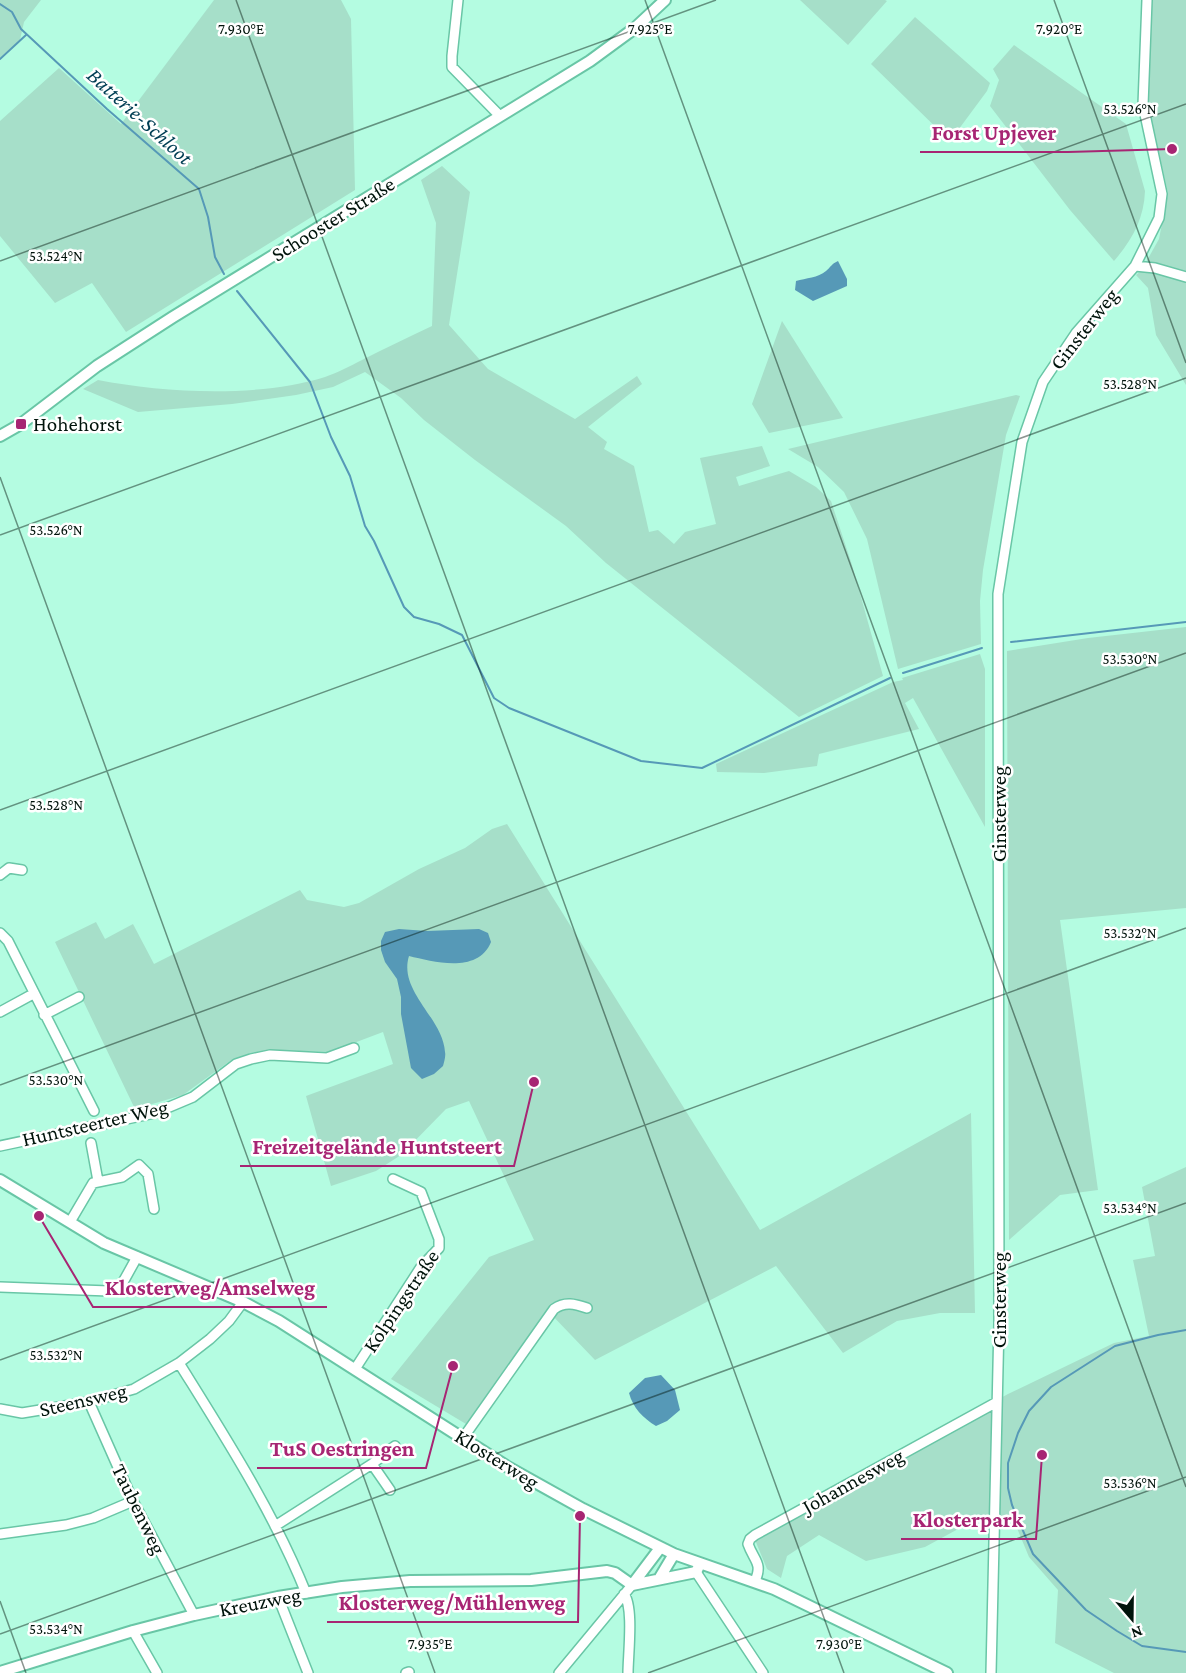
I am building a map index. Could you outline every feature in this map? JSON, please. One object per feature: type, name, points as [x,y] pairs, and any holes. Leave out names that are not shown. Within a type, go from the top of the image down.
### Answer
[{"type":"street","points":[[458,0],[452,67],[500,116]]},
{"type":"street","name":"Schooster Straße","points":[[0,435],[21,424],[97,366],[147,334],[590,61],[635,28],[665,0]]},
{"type":"street","name":"Ginsterweg","points":[[991,1673],[999,1323],[998,594],[1022,442],[1043,382],[1076,333],[1135,266],[1159,218],[1162,194],[1143,105],[1147,0]]},
{"type":"street","points":[[1135,266],[1155,268],[1186,277]]},
{"type":"street","points":[[0,875],[9,868],[22,870]]},
{"type":"street","points":[[0,933],[8,941],[94,1111]]},
{"type":"street","points":[[0,1012],[33,994]]},
{"type":"street","points":[[44,1015],[79,997]]},
{"type":"street","name":"Huntsteerter Weg","points":[[0,1146],[156,1113],[193,1096],[236,1064],[251,1059],[270,1055],[327,1058],[354,1048]]},
{"type":"street","points":[[91,1143],[98,1181]]},
{"type":"street","points":[[70,1222],[93,1183],[122,1177],[140,1165],[148,1174],[154,1209]]},
{"type":"street","name":"Kolpingstraße","points":[[355,1369],[421,1267],[439,1248],[439,1239],[421,1192],[393,1179]]},
{"type":"street","name":"Klosterweg","points":[[0,1180],[104,1243],[243,1302],[279,1321],[554,1494],[698,1568],[755,1581],[947,1673]]},
{"type":"street","points":[[0,1287],[109,1291],[122,1284],[137,1257]]},
{"type":"street","name":"Steensweg","points":[[0,1409],[22,1413],[89,1402],[134,1389],[179,1363],[229,1321],[243,1302]]},
{"type":"street","points":[[463,1438],[554,1309],[571,1303],[587,1308]]},
{"type":"street","points":[[179,1363],[241,1463],[288,1548],[306,1593]]},
{"type":"street","name":"Taubenweg","points":[[89,1402],[133,1501],[194,1615]]},
{"type":"street","name":"Johannesweg","points":[[755,1581],[760,1571],[759,1565],[748,1544],[755,1535],[997,1402]]},
{"type":"street","points":[[275,1526],[372,1464],[395,1446]]},
{"type":"street","points":[[372,1464],[390,1490]]},
{"type":"street","points":[[0,1534],[66,1525],[93,1518],[133,1501]]},
{"type":"street","points":[[559,1673],[660,1548]]},
{"type":"street","points":[[659,1579],[674,1554]]},
{"type":"street","points":[[632,1585],[698,1568],[763,1673]]},
{"type":"street","name":"Kreuzweg","points":[[0,1672],[21,1670],[133,1631],[194,1615],[306,1593],[410,1581],[531,1580],[607,1571],[615,1573],[632,1585]]},
{"type":"street","points":[[624,1594],[628,1600],[629,1611],[628,1673]]},
{"type":"street","points":[[278,1597],[308,1673]]},
{"type":"street","points":[[133,1631],[157,1673]]},
{"type":"green space","points":[[0,0],[41,0],[24,22],[20,40],[0,58]]},
{"type":"green space","points":[[214,0],[341,0],[351,19],[355,190],[126,332],[92,283],[55,303],[0,236],[0,121],[59,68],[121,124]]},
{"type":"green space","points":[[800,0],[885,0],[887,1],[848,45]]},
{"type":"green space","points":[[1144,0],[1186,0],[1186,385],[1156,335],[1148,288],[1136,275],[1141,271],[1159,239],[1168,193],[1148,105]]},
{"type":"green space","points":[[915,17],[990,83],[987,91],[950,141],[871,64]]},
{"type":"green space","points":[[1014,45],[1126,124],[1145,191],[1136,229],[1114,261],[1070,210],[990,106],[999,80],[993,69]]},
{"type":"green space","points":[[442,166],[470,192],[449,325],[488,369],[575,419],[637,376],[642,384],[588,427],[607,442],[604,449],[634,466],[649,532],[658,530],[674,544],[685,532],[716,524],[700,458],[762,446],[770,466],[736,477],[739,486],[789,471],[816,487],[831,501],[852,565],[883,676],[799,717],[606,563],[566,526],[475,460],[424,420],[401,398],[365,372],[333,387],[296,395],[232,404],[138,412],[83,389],[98,380],[152,388],[212,391],[241,391],[299,384],[334,374],[432,326],[436,223],[421,180]]},
{"type":"green space","points":[[782,321],[843,418],[769,433],[752,404]]},
{"type":"green space","points":[[1016,395],[1020,396],[1006,435],[983,570],[980,601],[981,644],[898,669],[867,539],[844,492],[818,467],[788,449]]},
{"type":"green space","points":[[1186,627],[1186,908],[1060,920],[1098,1190],[1060,1195],[1009,1240],[1007,651],[1088,638]]},
{"type":"green space","points":[[980,654],[985,669],[985,827],[913,698],[905,703],[919,729],[819,754],[817,766],[764,773],[717,772],[716,764],[893,682]]},
{"type":"green space","points":[[507,824],[760,1230],[971,1113],[975,1313],[940,1313],[897,1321],[843,1353],[776,1266],[595,1360],[548,1311],[466,1424],[391,1379],[489,1257],[534,1240],[469,1101],[446,1109],[401,1155],[376,1171],[331,1186],[306,1096],[393,1064],[383,1032],[330,1052],[271,1050],[251,1053],[230,1061],[183,1095],[135,1109],[55,942],[96,922],[105,939],[133,924],[154,964],[300,890],[307,900],[344,907],[359,903],[419,869],[465,848],[492,829]]},
{"type":"green space","points":[[1186,1167],[1186,1673],[1114,1673],[1055,1643],[1058,1590],[1029,1557],[1012,1516],[971,1522],[925,1547],[866,1561],[819,1535],[787,1556],[781,1578],[767,1569],[753,1535],[1008,1394],[1114,1343],[1149,1336],[1133,1260],[1155,1256],[1142,1187]]},
{"type":"water","points":[[838,261],[847,279],[847,286],[813,301],[795,290],[796,281],[819,275]]},
{"type":"water","points":[[399,929],[427,931],[479,929],[488,933],[491,942],[485,952],[476,959],[466,962],[443,963],[409,956],[407,969],[410,981],[437,1028],[445,1054],[443,1066],[434,1074],[422,1079],[411,1068],[397,979],[385,962],[381,950],[381,941],[385,932]]},
{"type":"water","points":[[661,1375],[675,1390],[680,1410],[667,1421],[656,1426],[639,1412],[629,1393],[645,1378]]},
{"type":"waterway","name":"Batterie-Schloot","points":[[0,4],[12,12],[21,29],[107,109],[199,189],[208,217],[215,257],[224,274]]},
{"type":"waterway","points":[[0,59],[26,35]]},
{"type":"waterway","points":[[237,291],[310,382],[331,437],[350,476],[365,526],[404,607],[414,617],[439,624],[462,635],[494,698],[509,708],[641,761],[702,768],[890,678]]},
{"type":"waterway","points":[[1011,642],[1186,622]]},
{"type":"waterway","points":[[903,673],[982,648]]},
{"type":"waterway","points":[[1186,1330],[1115,1346],[1051,1387],[1029,1411],[1018,1433],[1008,1463],[1008,1488],[1012,1505],[1033,1554],[1086,1610],[1117,1631],[1142,1646],[1186,1652]]},
{"type":"place","name":"Forst Upjever","points":[[1172,149]]},
{"type":"place","name":"Hohehorst","points":[[21,424]]},
{"type":"place","name":"Freizeitgelände Huntsteert","points":[[534,1082]]},
{"type":"place","name":"Klosterweg/Amselweg","points":[[39,1216]]},
{"type":"place","name":"TuS Oestringen","points":[[453,1366]]},
{"type":"place","name":"Klosterpark","points":[[1042,1455]]},
{"type":"place","name":"Klosterweg/Mühlenweg","points":[[580,1516]]}]
